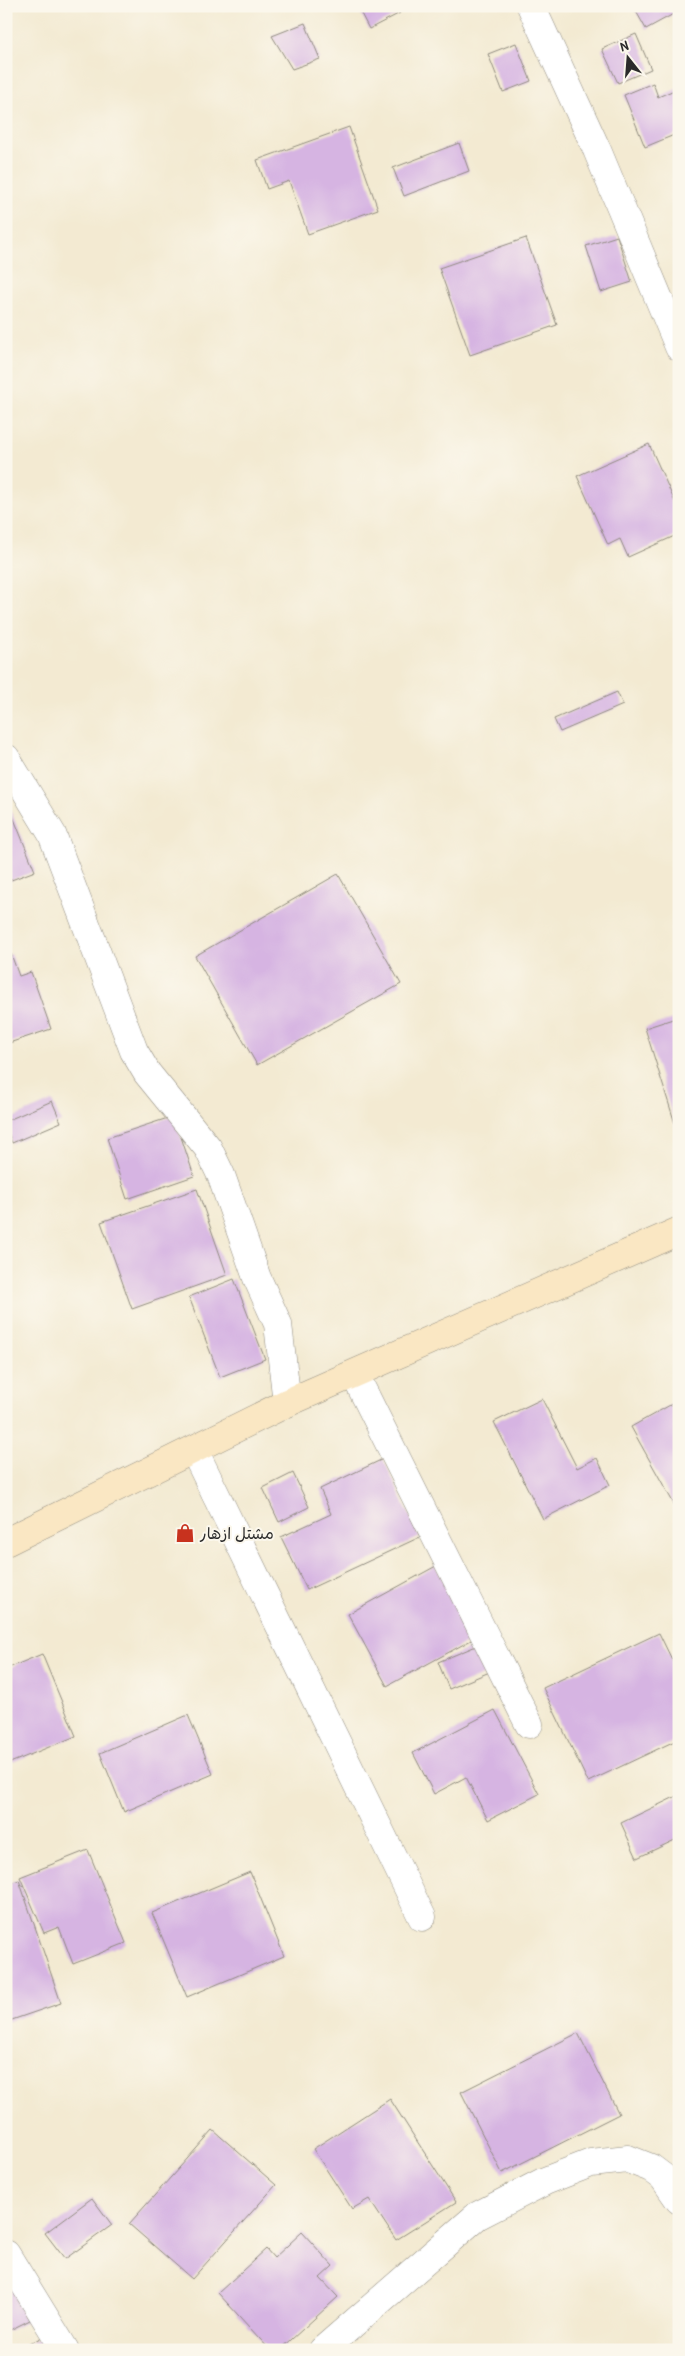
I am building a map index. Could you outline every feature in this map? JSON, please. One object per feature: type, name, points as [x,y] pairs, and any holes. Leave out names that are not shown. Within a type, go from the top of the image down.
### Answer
[{"type":"street","points":[[531,6],[597,150],[679,347]]},
{"type":"street","points":[[6,758],[52,834],[134,1051],[147,1073],[208,1148],[222,1175],[257,1278],[278,1324],[287,1404]]},
{"type":"street","points":[[6,1542],[287,1404],[679,1231]]},
{"type":"street","points":[[355,1375],[529,1724]]},
{"type":"street","points":[[194,1450],[422,1918]]},
{"type":"street","points":[[323,2350],[477,2216],[545,2181],[591,2163],[628,2159],[651,2168],[663,2177],[679,2200]]},
{"type":"street","points":[[6,2254],[65,2350]]},
{"type":"building","points":[[357,6],[396,6],[400,13],[369,29]]},
{"type":"building","points":[[633,6],[679,6],[679,11],[646,29]]},
{"type":"building","points":[[305,23],[320,59],[292,69],[272,36]]},
{"type":"building","points":[[636,34],[651,69],[618,83],[602,49]]},
{"type":"building","points":[[516,43],[531,81],[503,92],[488,54]]},
{"type":"building","points":[[653,83],[658,97],[679,88],[679,133],[645,147],[624,95]]},
{"type":"building","points":[[349,127],[378,209],[308,234],[289,181],[267,189],[257,160]]},
{"type":"building","points":[[459,143],[469,171],[404,196],[393,168]]},
{"type":"building","points":[[617,236],[632,282],[601,292],[586,246]]},
{"type":"building","points":[[526,238],[557,325],[470,355],[439,268]]},
{"type":"building","points":[[649,444],[679,511],[679,534],[628,557],[620,539],[608,545],[577,476]]},
{"type":"building","points":[[617,692],[623,705],[560,732],[554,719]]},
{"type":"building","points":[[6,799],[35,871],[6,882]]},
{"type":"building","points":[[338,874],[401,984],[257,1065],[195,956]]},
{"type":"building","points":[[11,954],[19,976],[31,972],[51,1029],[6,1044],[6,956]]},
{"type":"building","points":[[679,1017],[679,1133],[678,1133],[645,1028]]},
{"type":"building","points":[[52,1101],[61,1122],[12,1143],[6,1128],[6,1121]]},
{"type":"building","points":[[174,1116],[194,1176],[127,1199],[107,1138]]},
{"type":"building","points":[[197,1189],[227,1275],[132,1309],[101,1222]]},
{"type":"building","points":[[234,1279],[265,1359],[220,1377],[189,1297]]},
{"type":"building","points":[[542,1399],[577,1468],[597,1458],[610,1485],[543,1519],[494,1422]]},
{"type":"building","points":[[679,1400],[679,1513],[631,1427]]},
{"type":"building","points":[[383,1459],[420,1537],[307,1590],[281,1537],[331,1514],[320,1489]]},
{"type":"building","points":[[293,1473],[309,1507],[279,1522],[263,1488]]},
{"type":"building","points":[[436,1566],[475,1638],[387,1686],[348,1614]]},
{"type":"building","points":[[659,1633],[679,1674],[679,1739],[588,1782],[543,1688]]},
{"type":"building","points":[[481,1644],[492,1671],[449,1689],[438,1662]]},
{"type":"building","points":[[42,1654],[76,1736],[10,1763],[6,1753],[6,1669]]},
{"type":"building","points":[[495,1710],[539,1794],[488,1820],[466,1777],[434,1794],[413,1753]]},
{"type":"building","points":[[188,1715],[213,1774],[124,1812],[100,1753]]},
{"type":"building","points":[[679,1795],[679,1838],[637,1858],[621,1823]]},
{"type":"building","points":[[88,1850],[126,1943],[73,1964],[59,1927],[44,1933],[20,1877]]},
{"type":"building","points":[[250,1872],[284,1956],[187,1997],[152,1913]]},
{"type":"building","points":[[19,1880],[61,2003],[6,2022],[6,1885]]},
{"type":"building","points":[[578,2033],[619,2114],[502,2173],[461,2092]]},
{"type":"building","points":[[390,2099],[456,2202],[396,2240],[369,2199],[352,2209],[313,2149]]},
{"type":"building","points":[[213,2130],[276,2185],[192,2279],[129,2224]]},
{"type":"building","points":[[92,2198],[112,2225],[65,2259],[45,2233]]},
{"type":"building","points":[[302,2232],[333,2266],[320,2278],[338,2297],[280,2350],[270,2350],[218,2293],[266,2249],[274,2258]]},
{"type":"building","points":[[6,2274],[30,2320],[6,2332]]},
{"type":"building","points":[[42,2337],[49,2350],[18,2350]]},
{"type":"place","name":"مشتل ازهار","points":[[185,1533]]}]
